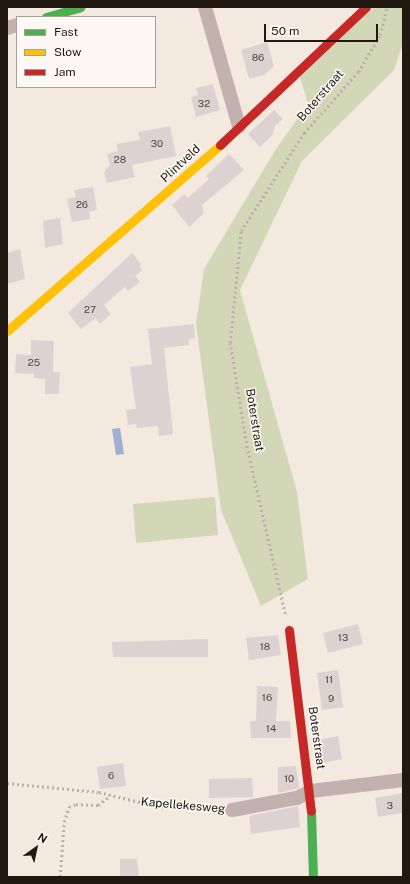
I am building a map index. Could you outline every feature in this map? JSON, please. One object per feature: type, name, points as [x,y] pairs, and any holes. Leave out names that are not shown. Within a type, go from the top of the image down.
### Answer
[{"type":"street","points":[[205,7],[239,126]]},
{"type":"street","name":"Plintveld","points":[[7,331],[52,289],[178,184],[366,7]]},
{"type":"street","points":[[49,16],[72,8]]},
{"type":"street","name":"Boterstraat","points":[[290,630],[311,791],[313,877]]},
{"type":"street","name":"Kapellekesweg","points":[[232,810],[297,798],[311,791],[403,780]]},
{"type":"path","name":"Boterstraat","points":[[290,630],[268,549],[246,448],[230,343],[241,231],[304,134],[358,72],[380,35],[387,7]]},
{"type":"path","name":"Kapellekesweg","points":[[7,783],[58,786],[156,806],[232,810]]},
{"type":"path","points":[[60,877],[64,822],[69,808],[76,804],[98,805],[110,796]]},
{"type":"green space","points":[[374,7],[403,7],[403,43],[394,70],[302,161],[240,290],[297,492],[308,579],[261,606],[221,510],[196,324],[204,269],[276,149],[308,104],[300,77]]},
{"type":"green space","points":[[215,497],[218,535],[136,543],[133,504]]},
{"type":"water","points":[[120,428],[124,454],[116,455],[112,429]]},
{"type":"building","points":[[267,42],[274,66],[264,75],[249,79],[241,50]]},
{"type":"building","points":[[213,84],[220,110],[196,117],[191,97],[198,95],[196,88]]},
{"type":"building","points":[[274,110],[283,119],[275,126],[273,134],[260,147],[248,134]]},
{"type":"building","points":[[170,126],[176,156],[132,165],[135,177],[107,183],[104,172],[110,165],[107,154],[118,151],[117,144],[140,140],[138,132]]},
{"type":"building","points":[[229,154],[244,170],[202,205],[204,213],[189,227],[172,205],[184,194],[188,198],[209,179],[206,176]]},
{"type":"building","points":[[93,187],[97,210],[89,212],[90,219],[72,222],[67,199],[76,197],[74,190]]},
{"type":"building","points":[[60,218],[63,244],[45,248],[43,221]]},
{"type":"building","points":[[20,249],[25,279],[7,284],[7,253]]},
{"type":"building","points":[[132,253],[141,264],[139,266],[142,270],[135,276],[140,282],[128,291],[125,287],[104,305],[111,314],[100,324],[96,318],[81,329],[68,313]]},
{"type":"building","points":[[194,324],[195,338],[189,339],[189,345],[164,348],[173,434],[159,436],[158,426],[137,428],[136,424],[128,425],[126,410],[136,409],[130,367],[152,364],[148,329]]},
{"type":"building","points":[[31,340],[54,341],[53,372],[60,372],[59,394],[45,394],[45,379],[34,378],[34,374],[15,373],[16,354],[31,355]]},
{"type":"building","points":[[358,624],[363,644],[328,653],[323,633]]},
{"type":"building","points":[[278,635],[281,655],[249,660],[246,638]]},
{"type":"building","points":[[208,639],[208,657],[113,657],[112,642]]},
{"type":"building","points":[[338,670],[343,707],[322,710],[317,673]]},
{"type":"building","points":[[257,686],[278,687],[276,721],[290,721],[291,738],[251,738],[250,721],[256,721]]},
{"type":"building","points":[[338,736],[342,759],[323,763],[318,740]]},
{"type":"building","points":[[123,763],[126,786],[100,789],[97,767]]},
{"type":"building","points":[[296,766],[299,788],[278,793],[278,767]]},
{"type":"building","points":[[252,778],[253,797],[209,798],[209,779]]},
{"type":"building","points":[[403,793],[403,813],[378,817],[375,798]]},
{"type":"building","points":[[298,806],[300,827],[251,834],[249,816]]},
{"type":"building","points":[[120,859],[137,859],[139,877],[120,877]]},
{"type":"traffic: fast","points":[[50,16],[81,7]]},
{"type":"traffic: fast","points":[[311,811],[313,877]]},
{"type":"traffic: slow","points":[[7,331],[220,145]]},
{"type":"traffic: jam","points":[[220,145],[366,7]]},
{"type":"traffic: jam","points":[[289,630],[311,811]]}]
